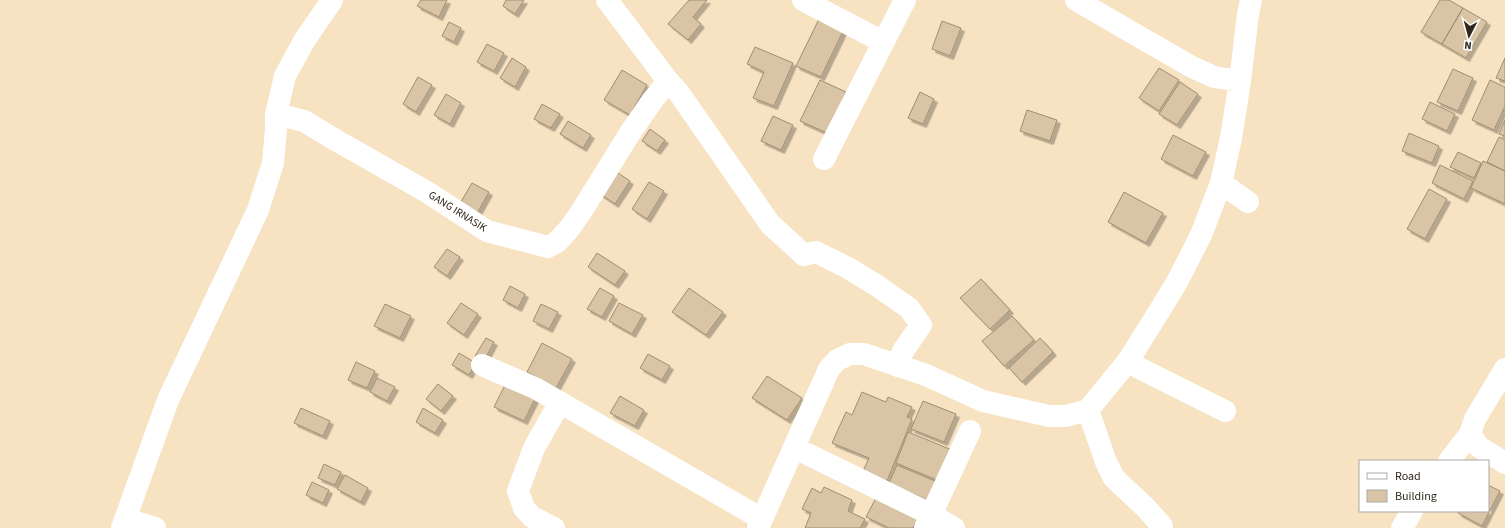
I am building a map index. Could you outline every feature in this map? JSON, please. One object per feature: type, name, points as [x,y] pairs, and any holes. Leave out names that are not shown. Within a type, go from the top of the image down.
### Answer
[{"type":"street","points":[[154,528],[124,524],[168,400],[258,210],[273,163],[276,114],[285,76],[304,41],[332,0]]},
{"type":"street","points":[[607,0],[668,81],[679,93],[770,224],[804,254],[816,252],[848,268],[876,285],[908,308],[920,325],[903,352],[898,366]]},
{"type":"street","points":[[803,0],[883,42]]},
{"type":"street","points":[[824,159],[905,0]]},
{"type":"street","points":[[1076,0],[1190,66],[1214,77],[1240,81]]},
{"type":"street","points":[[482,366],[535,388],[560,402],[760,523],[795,448],[829,369],[837,360],[850,354],[864,354],[926,375],[983,401],[1049,416],[1066,416],[1088,410],[1128,361],[1177,282],[1201,235],[1221,183],[1231,138],[1251,0]]},
{"type":"street","name":"GANG IRNASIK","points":[[276,114],[304,121],[427,192],[486,231],[548,247],[557,242],[568,230],[630,133],[668,81]]},
{"type":"street","points":[[1221,183],[1248,202]]},
{"type":"street","points":[[1128,361],[1225,411]]},
{"type":"street","points":[[1450,460],[1470,434],[1475,419],[1505,369]]},
{"type":"street","points":[[554,528],[532,517],[524,508],[518,491],[534,448],[560,402]]},
{"type":"street","points":[[1088,410],[1106,462],[1114,478],[1146,508],[1162,528]]},
{"type":"street","points":[[928,521],[970,430]]},
{"type":"street","points":[[1470,434],[1479,447],[1505,463]]},
{"type":"street","points":[[795,448],[928,521],[954,528]]},
{"type":"street","points":[[1402,528],[1411,512]]},
{"type":"building","points":[[421,0],[447,0],[439,17],[417,6]]},
{"type":"building","points":[[506,0],[524,0],[515,14],[503,6]]},
{"type":"building","points":[[689,0],[707,0],[693,17],[701,24],[688,40],[668,24]]},
{"type":"building","points":[[1440,0],[1449,0],[1463,8],[1442,44],[1421,32]]},
{"type":"building","points":[[1463,8],[1487,22],[1466,58],[1442,44]]},
{"type":"building","points":[[822,13],[846,25],[821,77],[796,66]]},
{"type":"building","points":[[942,21],[961,28],[950,56],[932,49]]},
{"type":"building","points":[[449,22],[461,28],[454,42],[442,36]]},
{"type":"building","points":[[487,44],[504,53],[494,71],[477,62]]},
{"type":"building","points":[[755,47],[793,63],[774,106],[753,98],[764,72],[747,64]]},
{"type":"building","points":[[512,58],[526,67],[515,87],[500,78]]},
{"type":"building","points":[[1505,58],[1505,81],[1496,78]]},
{"type":"building","points":[[1159,68],[1179,80],[1159,111],[1139,98]]},
{"type":"building","points":[[1453,69],[1473,78],[1458,111],[1437,102]]},
{"type":"building","points":[[622,70],[647,85],[630,115],[604,100]]},
{"type":"building","points":[[418,77],[432,85],[416,112],[403,104]]},
{"type":"building","points":[[820,80],[846,92],[827,133],[800,121]]},
{"type":"building","points":[[1490,80],[1505,87],[1505,106],[1494,130],[1472,120]]},
{"type":"building","points":[[1180,82],[1198,94],[1177,125],[1159,114]]},
{"type":"building","points":[[920,92],[934,99],[923,124],[908,118]]},
{"type":"building","points":[[446,94],[461,103],[450,124],[434,115]]},
{"type":"building","points":[[1430,102],[1455,114],[1447,131],[1422,119]]},
{"type":"building","points":[[542,104],[560,114],[551,128],[534,119]]},
{"type":"building","points":[[1027,110],[1057,120],[1050,141],[1020,131]]},
{"type":"building","points":[[773,116],[793,125],[781,150],[761,141]]},
{"type":"building","points":[[1505,120],[1505,136],[1499,134]]},
{"type":"building","points":[[568,121],[591,135],[583,148],[560,134]]},
{"type":"building","points":[[650,129],[665,140],[657,151],[642,141]]},
{"type":"building","points":[[1409,133],[1439,146],[1432,163],[1402,151]]},
{"type":"building","points":[[1173,135],[1206,152],[1193,176],[1161,159]]},
{"type":"building","points":[[1499,137],[1505,140],[1505,171],[1487,162]]},
{"type":"building","points":[[1458,152],[1481,163],[1474,178],[1450,167]]},
{"type":"building","points":[[1483,161],[1505,171],[1505,204],[1471,188]]},
{"type":"building","points":[[1440,165],[1473,181],[1464,199],[1432,183]]},
{"type":"building","points":[[615,171],[630,181],[615,204],[600,194]]},
{"type":"building","points":[[649,182],[664,191],[647,219],[632,209]]},
{"type":"building","points":[[472,183],[489,192],[475,217],[458,207]]},
{"type":"building","points":[[1429,189],[1447,199],[1425,239],[1407,229]]},
{"type":"building","points":[[1124,192],[1163,213],[1146,243],[1108,222]]},
{"type":"building","points":[[447,249],[460,257],[447,276],[434,267]]},
{"type":"building","points":[[597,253],[625,271],[615,285],[588,267]]},
{"type":"building","points":[[981,279],[1010,310],[990,329],[960,298]]},
{"type":"building","points":[[510,286],[525,294],[518,308],[503,300]]},
{"type":"building","points":[[600,288],[614,296],[602,317],[587,309]]},
{"type":"building","points":[[689,288],[723,312],[706,335],[672,312]]},
{"type":"building","points":[[461,303],[478,314],[464,335],[447,323]]},
{"type":"building","points":[[619,303],[643,315],[632,334],[609,321]]},
{"type":"building","points":[[385,304],[411,316],[400,338],[374,326]]},
{"type":"building","points":[[541,304],[558,312],[549,329],[533,321]]},
{"type":"building","points":[[1012,316],[1034,340],[1004,366],[982,341]]},
{"type":"building","points":[[486,338],[494,342],[484,361],[475,356]]},
{"type":"building","points":[[1040,338],[1053,352],[1022,382],[1009,368]]},
{"type":"building","points":[[542,343],[572,359],[556,388],[527,372]]},
{"type":"building","points":[[459,353],[476,363],[469,375],[452,365]]},
{"type":"building","points":[[648,354],[670,366],[662,380],[640,368]]},
{"type":"building","points":[[356,362],[375,371],[367,388],[348,380]]},
{"type":"building","points":[[767,376],[802,398],[787,420],[752,398]]},
{"type":"building","points":[[377,378],[395,387],[387,401],[370,392]]},
{"type":"building","points":[[506,383],[536,397],[524,421],[494,407]]},
{"type":"building","points":[[438,384],[453,396],[441,411],[426,399]]},
{"type":"building","points":[[862,392],[886,402],[888,397],[912,407],[907,417],[912,419],[887,481],[863,471],[869,458],[832,443],[846,412],[852,415]]},
{"type":"building","points":[[620,396],[644,410],[635,426],[610,413]]},
{"type":"building","points":[[923,401],[956,414],[944,442],[911,429]]},
{"type":"building","points":[[301,408],[330,421],[323,436],[294,423]]},
{"type":"building","points":[[423,408],[443,420],[435,433],[416,422]]},
{"type":"building","points":[[908,432],[952,450],[939,481],[896,463]]},
{"type":"building","points":[[324,464],[341,472],[335,485],[318,478]]},
{"type":"building","points":[[897,465],[935,481],[927,500],[889,483]]},
{"type":"building","points":[[345,475],[368,488],[361,502],[337,489]]},
{"type":"building","points":[[312,482],[329,490],[323,503],[306,495]]},
{"type":"building","points":[[1489,486],[1500,491],[1482,526],[1458,513],[1489,512]]},
{"type":"building","points":[[824,487],[852,500],[848,511],[865,519],[860,528],[805,528],[811,513],[802,509],[812,488],[821,493]]},
{"type":"building","points":[[878,494],[920,515],[913,528],[889,528],[866,517]]}]
